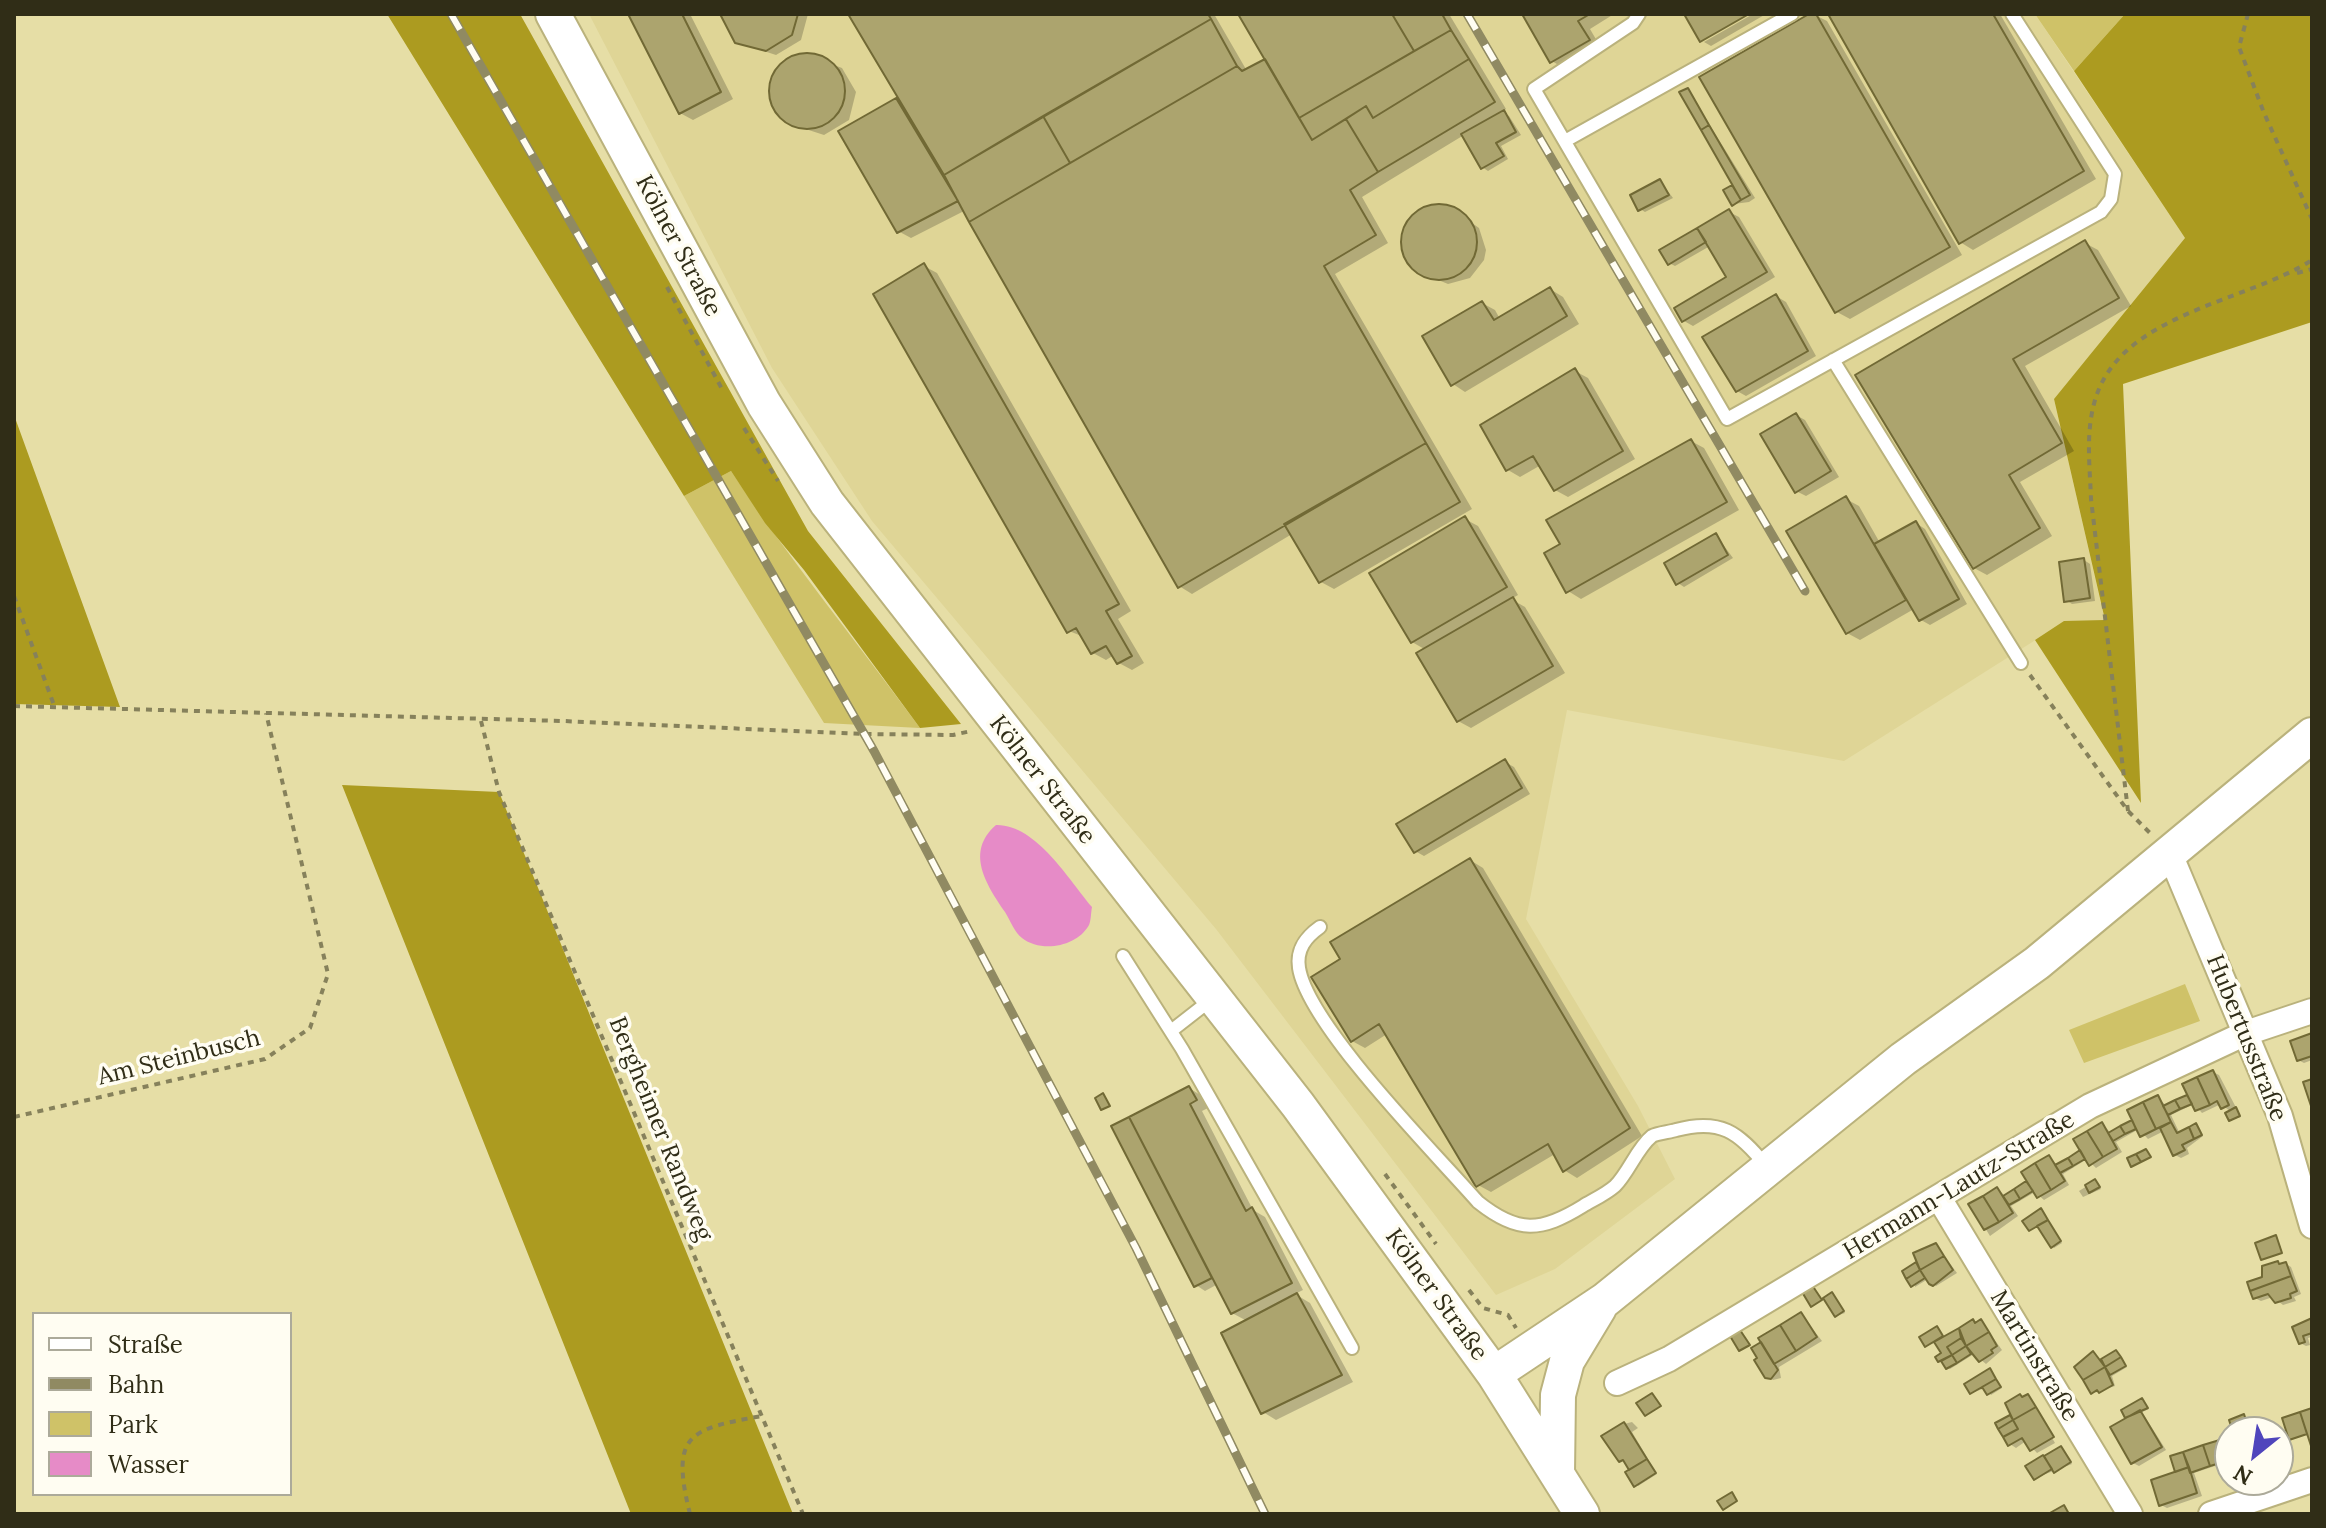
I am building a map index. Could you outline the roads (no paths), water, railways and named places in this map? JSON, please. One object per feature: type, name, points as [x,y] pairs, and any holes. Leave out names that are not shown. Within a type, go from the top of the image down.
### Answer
[{"type":"main road","name":"Kölner Straße","points":[[553,14],[764,404],[827,503],[1215,997],[1494,1374],[1582,1514]]},
{"type":"main road","points":[[1494,1374],[1605,1300],[1903,1059],[2037,963],[2312,735]]},
{"type":"main road","points":[[1557,1473],[1558,1395],[1567,1361],[1605,1300]]},
{"type":"street","name":"Hubertusstraße","points":[[2170,854],[2280,1116],[2312,1226]]},
{"type":"street","name":"Hermann-Lautz-Straße","points":[[1617,1383],[1669,1359],[2090,1106],[2246,1033],[2312,1011]]},
{"type":"street","name":"Martinstraße","points":[[1939,1198],[2130,1514]]},
{"type":"street","points":[[2211,1514],[2312,1480]]},
{"type":"lane","points":[[1639,14],[1633,23],[1534,89],[1727,419],[2101,212],[2111,199],[2115,174],[2012,14]]},
{"type":"lane","points":[[1565,141],[1792,14]]},
{"type":"lane","points":[[1833,360],[2021,663]]},
{"type":"lane","points":[[1320,927],[1300,947],[1298,965],[1303,985],[1340,1044],[1478,1202],[1496,1216],[1532,1227],[1555,1223],[1614,1187],[1653,1136],[1705,1124],[1736,1136],[1768,1168]]},
{"type":"lane","points":[[1123,956],[1171,1031],[1352,1348]]},
{"type":"lane","points":[[1171,1031],[1215,997]]},
{"type":"water","points":[[996,825],[1011,827],[1038,843],[1092,907],[1089,925],[1076,938],[1068,943],[1048,946],[1030,943],[1017,933],[991,890],[982,868],[982,846]]},
{"type":"railway","points":[[451,14],[874,751],[1136,1248],[1265,1514]]},
{"type":"railway","points":[[1467,14],[1805,591]]}]
